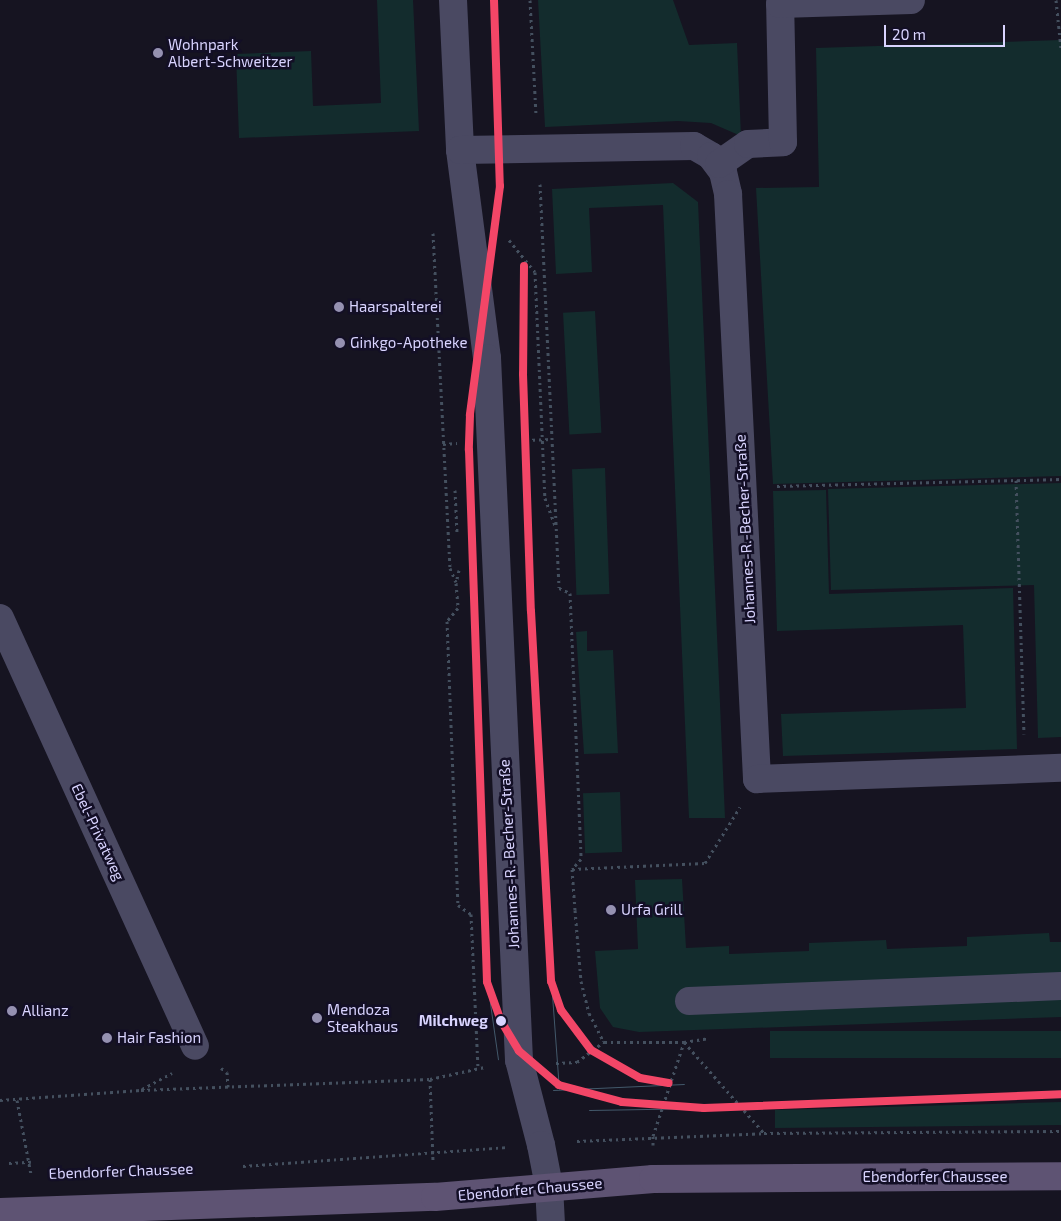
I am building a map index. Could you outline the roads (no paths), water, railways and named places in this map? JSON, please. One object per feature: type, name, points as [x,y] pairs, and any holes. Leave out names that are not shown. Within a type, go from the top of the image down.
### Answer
[{"type":"main road","name":"Ebendorfer Chaussee","points":[[16,1215],[435,1197],[549,1186],[653,1179],[1061,1176]]},
{"type":"street","name":"Johannes-R.-Becher-Straße","points":[[453,0],[460,150],[487,358],[519,1060],[534,1111],[549,1186]]},
{"type":"street","points":[[460,150],[694,146],[719,164],[748,144],[783,142],[780,4],[911,0]]},
{"type":"street","name":"Johannes-R.-Becher-Straße","points":[[719,164],[728,194],[757,779],[1061,768]]},
{"type":"street","name":"Ebel-Privatweg","points":[[0,618],[195,1046]]},
{"type":"street","points":[[690,1001],[1061,986]]},
{"type":"street","points":[[549,1186],[551,1221]]},
{"type":"tram line","points":[[551,981],[559,1089]]},
{"type":"tram line","points":[[487,982],[498,1059]]},
{"type":"tram line","points":[[553,1090],[684,1084]]},
{"type":"tram line","points":[[589,1110],[704,1108]]},
{"type":"place","name":"Wohnpark Albert-Schweitzer","points":[[158,53]]},
{"type":"place","name":"Haarspalterei","points":[[339,307]]},
{"type":"place","name":"Ginkgo-Apotheke","points":[[340,343]]},
{"type":"place","name":"Urfa Grill","points":[[611,910]]},
{"type":"place","name":"Allianz","points":[[12,1011]]},
{"type":"place","name":"Mendoza Steakhaus","points":[[317,1018]]},
{"type":"place","name":"Milchweg","points":[[501,1021]]},
{"type":"place","name":"Hair Fashion","points":[[107,1038]]}]
